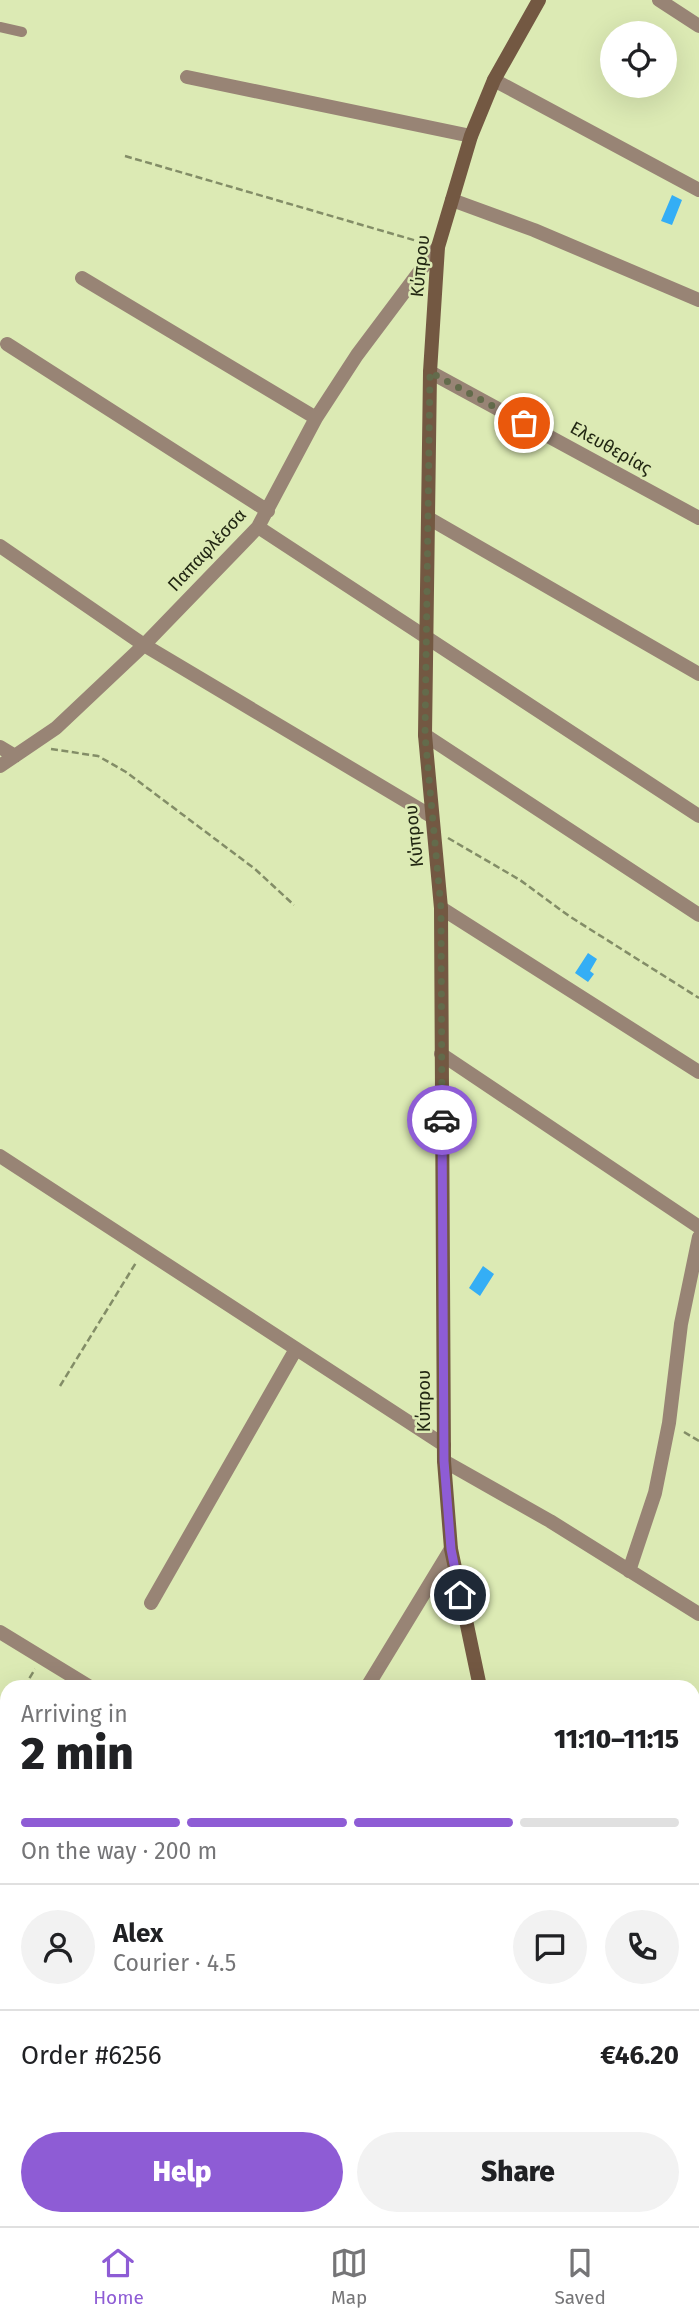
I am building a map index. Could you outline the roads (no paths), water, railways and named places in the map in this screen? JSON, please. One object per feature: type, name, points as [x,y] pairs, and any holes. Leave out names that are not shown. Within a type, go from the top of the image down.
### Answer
[{"type":"street","name":"Κύπρου","points":[[479,1680],[451,1549],[444,1461],[441,908],[425,735],[430,372],[438,247],[471,136],[495,80],[540,0]]},
{"type":"street","points":[[659,0],[699,26]]},
{"type":"street","points":[[187,78],[471,136]]},
{"type":"street","points":[[495,80],[699,190]]},
{"type":"street","points":[[452,200],[534,230],[699,300]]},
{"type":"street","name":"Παπαφλέσσα","points":[[0,766],[56,729],[144,645],[258,527],[316,418],[357,355],[438,247]]},
{"type":"street","points":[[82,278],[316,418]]},
{"type":"street","points":[[7,344],[268,511]]},
{"type":"street","name":"Ελευθερίας","points":[[430,372],[699,518]]},
{"type":"street","points":[[430,519],[699,674]]},
{"type":"street","points":[[258,527],[699,816]]},
{"type":"street","points":[[0,546],[144,645],[433,824]]},
{"type":"street","points":[[425,735],[699,915]]},
{"type":"street","points":[[0,747],[15,756]]},
{"type":"street","points":[[441,908],[699,1072]]},
{"type":"street","points":[[441,1054],[699,1227]]},
{"type":"street","points":[[0,1156],[444,1445]]},
{"type":"street","points":[[629,1571],[655,1493],[669,1423],[681,1324],[699,1237]]},
{"type":"street","points":[[151,1603],[296,1349]]},
{"type":"street","points":[[444,1461],[550,1521],[699,1614]]},
{"type":"street","points":[[371,1680],[451,1549]]},
{"type":"street","points":[[0,1632],[79,1680]]},
{"type":"lane","points":[[0,27],[22,32]]},
{"type":"water","points":[[672,195],[682,200],[672,225],[661,221]]},
{"type":"water","points":[[588,953],[597,959],[590,971],[594,974],[588,982],[575,973]]},
{"type":"water","points":[[483,1266],[494,1274],[480,1296],[469,1288]]}]
